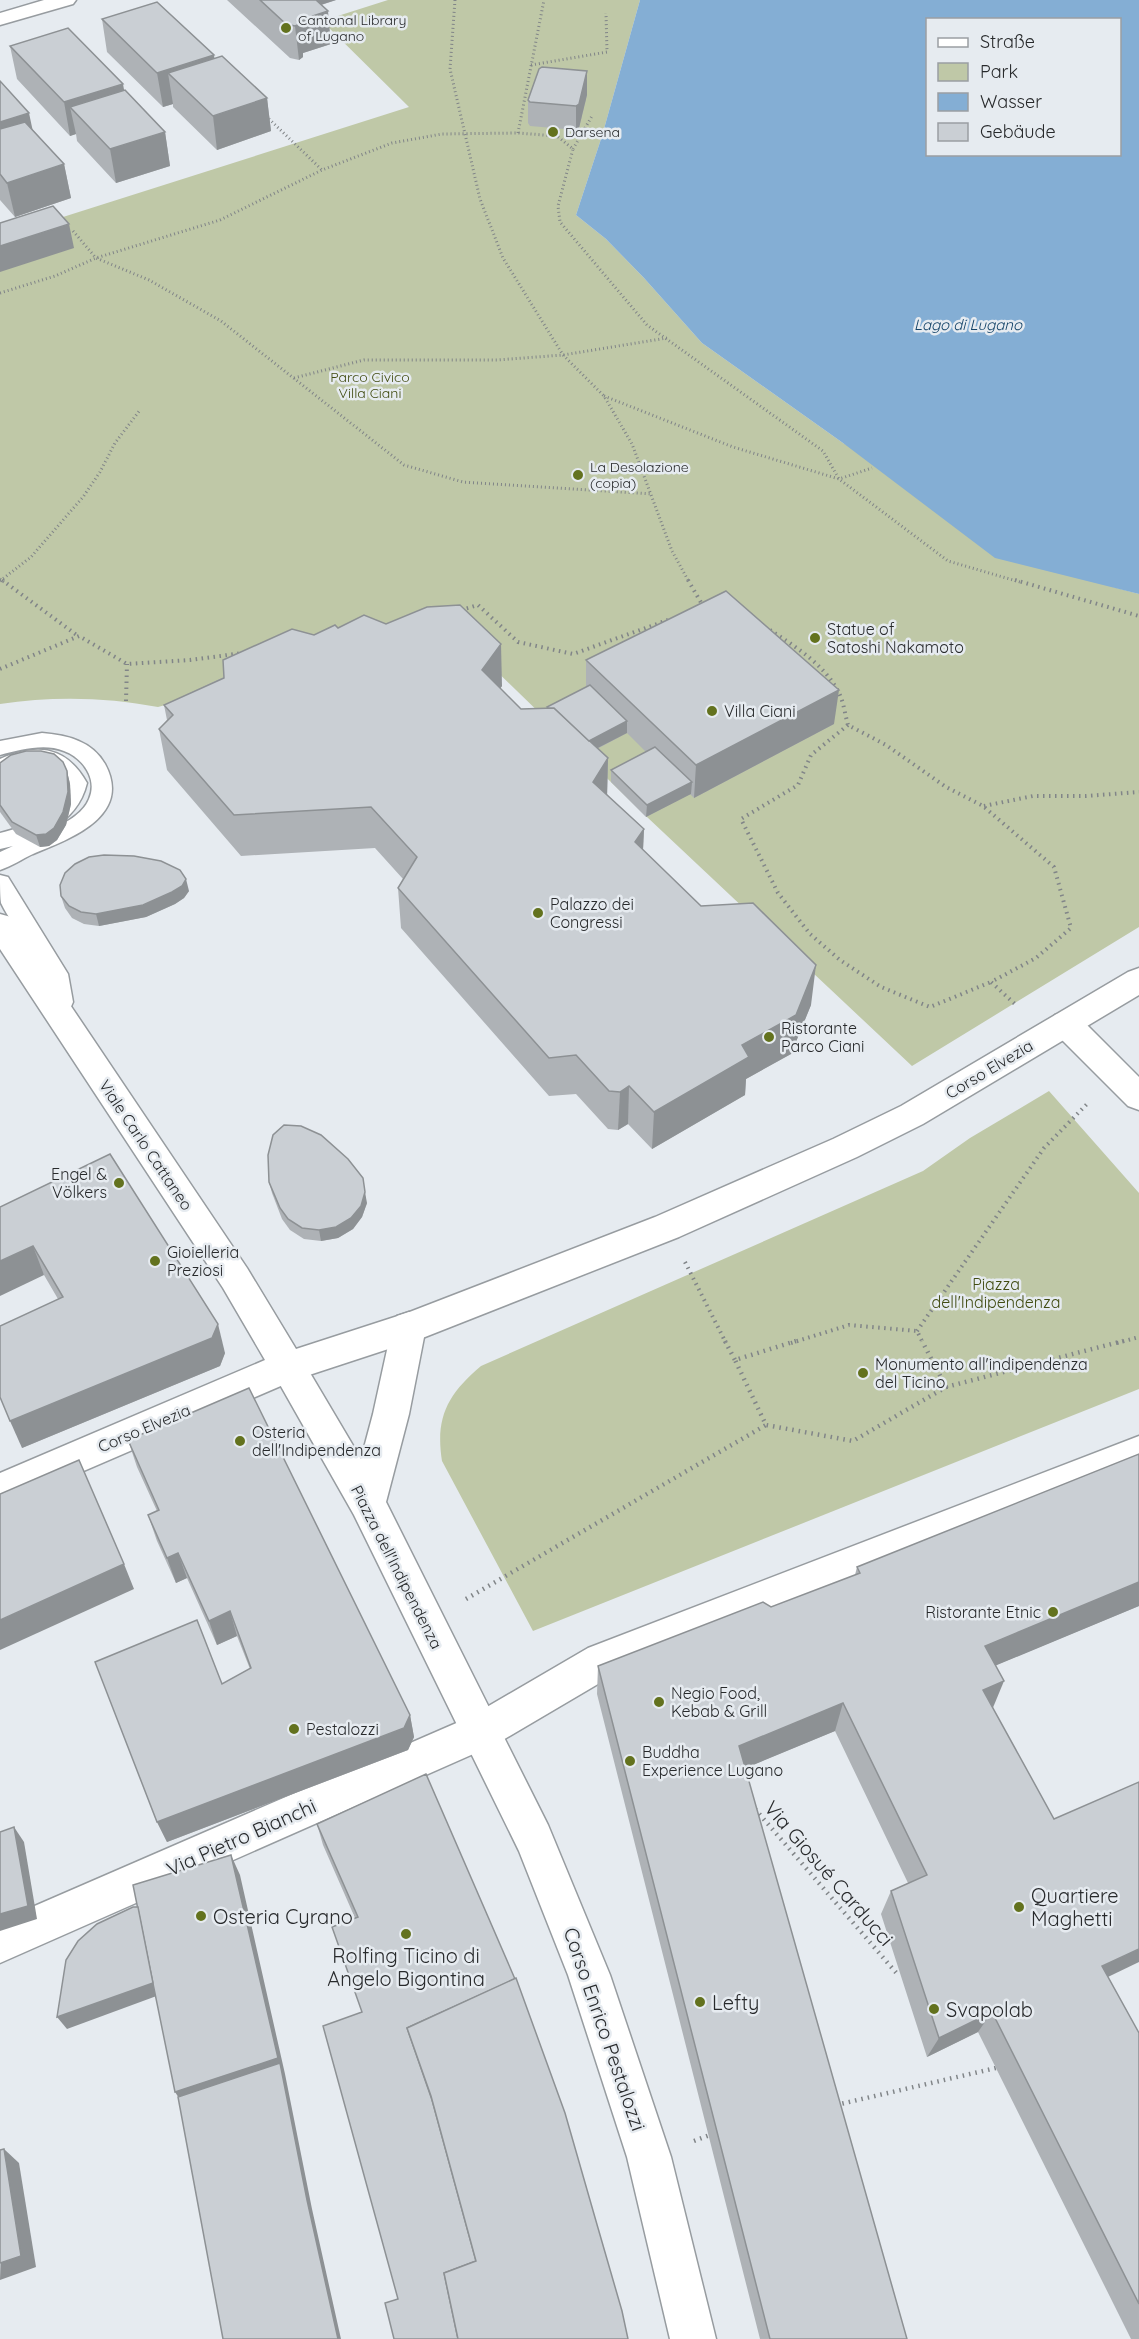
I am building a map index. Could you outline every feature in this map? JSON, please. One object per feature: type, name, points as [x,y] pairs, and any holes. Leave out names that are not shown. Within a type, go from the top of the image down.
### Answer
[{"type":"street","points":[[0,19],[66,0]]},
{"type":"street","name":"Viale Carlo Cattaneo","points":[[0,925],[235,1278],[288,1367]]},
{"type":"street","name":"Corso Elvezia","points":[[667,1227],[845,1148],[912,1115],[1139,980]]},
{"type":"street","points":[[1055,1030],[1116,1074],[1139,1097]]},
{"type":"street","points":[[288,1367],[409,1327],[667,1227]]},
{"type":"street","points":[[367,1503],[391,1414],[409,1327]]},
{"type":"street","name":"Corso Elvezia","points":[[0,1490],[288,1367]]},
{"type":"street","name":"Piazza dell'Indipendenza","points":[[288,1367],[367,1503],[425,1623],[482,1731]]},
{"type":"street","points":[[482,1731],[602,1660],[1139,1452]]},
{"type":"street","name":"Via Pietro Bianchi","points":[[0,1942],[482,1731]]},
{"type":"street","name":"Corso Enrico Pestalozzi","points":[[482,1731],[534,1839],[589,1975],[649,2157],[693,2339]]},
{"type":"lane","points":[[0,748],[40,740],[66,743],[97,766],[102,786],[98,803],[80,822],[50,841],[0,862]]},
{"type":"lane","points":[[0,767],[30,757],[48,758],[66,766],[77,783],[74,798],[63,809],[23,833],[0,841]]},
{"type":"lane","points":[[0,883],[57,974],[63,1002],[58,1012]]},
{"type":"path","points":[[455,0],[450,69],[480,199],[503,258],[528,303],[563,355],[604,396],[632,444],[672,551],[703,607]]},
{"type":"path","points":[[518,133],[544,0]]},
{"type":"path","points":[[531,65],[608,52],[606,14]]},
{"type":"path","points":[[262,112],[322,170]]},
{"type":"path","points":[[592,116],[573,149],[558,206],[560,222],[647,325],[823,451],[839,478]]},
{"type":"path","points":[[0,293],[55,276],[96,258],[220,220],[322,170],[392,143],[442,134],[518,133],[557,136],[573,149]]},
{"type":"path","points":[[73,231],[96,258],[149,280],[221,321],[404,465],[463,482],[652,494]]},
{"type":"path","points":[[293,378],[364,360],[497,360],[563,355],[667,338]]},
{"type":"path","points":[[604,396],[733,447],[839,478],[948,561],[1139,616]]},
{"type":"path","points":[[140,410],[115,443],[83,498],[31,557],[0,580],[79,636],[127,664],[190,660],[248,652]]},
{"type":"path","points":[[839,478],[872,468]]},
{"type":"path","points":[[457,611],[478,605],[518,642],[573,654],[671,619]]},
{"type":"path","points":[[763,626],[800,651],[828,675],[840,695],[848,725],[886,744],[946,787],[983,806],[1054,867],[1071,928],[1036,958],[991,982],[930,1007],[881,987],[840,960],[810,934],[778,893],[741,819],[798,785],[811,755],[848,725]]},
{"type":"path","points":[[0,669],[79,636]]},
{"type":"path","points":[[126,701],[127,664]]},
{"type":"path","points":[[983,806],[1033,795],[1086,796],[1139,792]]},
{"type":"path","points":[[991,982],[1055,1030]]},
{"type":"path","points":[[917,1330],[1044,1148],[1116,1074]]},
{"type":"path","points":[[667,1227],[766,1425]]},
{"type":"path","points":[[735,1360],[849,1326],[917,1330]]},
{"type":"path","points":[[917,1330],[946,1387]]},
{"type":"path","points":[[425,1623],[766,1425],[853,1441],[946,1387],[1139,1336]]},
{"type":"path","name":"Via Giosué Carducci","points":[[752,1806],[899,1976]]},
{"type":"path","points":[[826,2107],[996,2068]]},
{"type":"green space","name":"Parco Civico Villa Ciani","points":[[388,0],[640,0],[602,136],[576,215],[606,239],[702,343],[843,443],[1113,587],[1139,594],[1139,927],[912,1066],[647,817],[450,626],[158,707],[119,701],[79,699],[0,704],[0,237],[409,107],[322,21]]},
{"type":"green space","name":"Piazza dell'Indipendenza","points":[[1049,1091],[1139,1193],[1139,1389],[533,1631],[442,1461],[440,1432],[443,1419],[446,1408],[460,1386],[481,1366],[923,1171],[970,1138]]},
{"type":"water","name":"Lago di Lugano","points":[[640,0],[1139,0],[1139,594],[995,558],[843,443],[702,343],[606,239],[576,215],[602,136]]},
{"type":"building","points":[[260,0],[316,0],[328,11],[297,21],[300,24],[295,26],[286,24]]},
{"type":"building","points":[[157,2],[214,55],[157,73],[102,19]]},
{"type":"building","points":[[68,28],[123,84],[64,102],[10,46]]},
{"type":"building","points":[[222,56],[267,98],[213,116],[168,73]]},
{"type":"building","points":[[542,67],[587,71],[579,104],[576,106],[528,100],[539,69]]},
{"type":"building","points":[[0,81],[29,113],[0,122]]},
{"type":"building","points":[[125,90],[165,132],[110,149],[70,107]]},
{"type":"building","points":[[25,122],[64,164],[7,183],[0,174],[0,129]]},
{"type":"building","points":[[53,206],[69,224],[0,246],[0,223]]},
{"type":"building","name":"Villa Ciani","points":[[726,591],[839,690],[696,765],[586,660]]},
{"type":"building","name":"Palazzo dei Congressi","points":[[460,605],[501,644],[482,670],[521,709],[554,708],[608,758],[593,782],[644,829],[635,842],[701,906],[753,903],[816,965],[796,1015],[742,1045],[749,1057],[654,1112],[629,1086],[620,1092],[609,1091],[576,1055],[549,1058],[398,888],[417,857],[371,807],[234,815],[159,729],[173,715],[164,705],[224,678],[223,660],[292,629],[314,635],[335,625],[338,628],[364,615],[386,624],[427,607]]},
{"type":"building","points":[[590,685],[627,721],[589,741],[554,708],[547,707]]},
{"type":"building","points":[[655,747],[692,782],[647,805],[611,770]]},
{"type":"building","points":[[26,751],[54,754],[63,762],[67,771],[68,792],[63,812],[54,828],[46,834],[36,835],[12,822],[0,805],[0,763],[11,755]]},
{"type":"building","points":[[134,856],[161,861],[180,870],[186,879],[182,886],[143,905],[96,914],[81,912],[69,906],[61,896],[60,885],[65,873],[75,864],[89,857]]},
{"type":"building","points":[[284,1125],[301,1126],[321,1135],[348,1159],[363,1178],[365,1192],[361,1206],[351,1218],[336,1227],[319,1230],[302,1228],[288,1219],[280,1208],[269,1182],[268,1155],[273,1135]]},
{"type":"building","points":[[110,1154],[218,1324],[212,1338],[10,1421],[0,1397],[0,1326],[63,1297],[33,1246],[0,1261],[0,1207]]},
{"type":"building","points":[[249,1388],[410,1715],[404,1728],[157,1822],[95,1662],[197,1620],[222,1684],[251,1668],[230,1611],[209,1621],[178,1553],[167,1558],[148,1515],[159,1510],[128,1440]]},
{"type":"building","name":"Quartiere Maghetti","points":[[1139,1454],[1139,1582],[985,1646],[1004,1681],[983,1690],[1054,1819],[1139,1782],[1139,1949],[1102,1966],[1139,2033],[1139,2304],[992,2012],[939,2038],[891,1891],[927,1875],[843,1703],[739,1746],[907,2339],[770,2339],[598,1666],[763,1602],[771,1607],[860,1573],[857,1567]]},
{"type":"building","points":[[79,1460],[124,1564],[0,1620],[0,1494]]},
{"type":"building","points":[[426,1774],[515,1979],[407,2028],[432,2100],[476,2261],[444,2273],[458,2339],[394,2339],[385,2303],[398,2299],[323,2026],[362,2012],[332,1927],[358,1917],[317,1824]]},
{"type":"building","points":[[14,1827],[28,1906],[0,1914],[0,1832]]},
{"type":"building","points":[[231,1855],[278,2058],[175,2092],[133,1885]]},
{"type":"building","points":[[133,1907],[138,1907],[153,1983],[57,2017],[66,1960],[78,1941],[97,1924]]},
{"type":"building","points":[[516,1978],[565,2113],[628,2339],[458,2339],[444,2273],[476,2261],[431,2096],[407,2028]]},
{"type":"building","points":[[280,2063],[338,2339],[223,2339],[178,2097]]},
{"type":"building","points":[[4,2149],[21,2256],[0,2263],[0,2150]]},
{"type":"place","name":"Cantonal Library of Lugano","points":[[286,28]]},
{"type":"place","name":"Darsena","points":[[553,132]]},
{"type":"place","name":"La Desolazione (copia)","points":[[578,475]]},
{"type":"place","name":"Statue of Satoshi Nakamoto","points":[[815,638]]},
{"type":"place","name":"Villa Ciani","points":[[712,711]]},
{"type":"place","name":"Palazzo dei Congressi","points":[[538,913]]},
{"type":"place","name":"Ristorante Parco Ciani","points":[[769,1037]]},
{"type":"place","name":"Engel & Völkers","points":[[119,1183]]},
{"type":"place","name":"Gioielleria Preziosi","points":[[155,1261]]},
{"type":"place","name":"Monumento all'indipendenza del Ticino","points":[[863,1373]]},
{"type":"place","name":"Osteria dell'Indipendenza","points":[[240,1441]]},
{"type":"place","name":"Ristorante Etnic","points":[[1053,1612]]},
{"type":"place","name":"Negio Food, Kebab & Grill","points":[[659,1702]]},
{"type":"place","name":"Pestalozzi","points":[[294,1729]]},
{"type":"place","name":"Buddha Experience Lugano","points":[[630,1761]]},
{"type":"place","name":"Quartiere Maghetti","points":[[1019,1907]]},
{"type":"place","name":"Osteria Cyrano","points":[[201,1916]]},
{"type":"place","name":"Rolfing Ticino di Angelo Bigontina","points":[[406,1934]]},
{"type":"place","name":"Lefty","points":[[700,2002]]},
{"type":"place","name":"Svapolab","points":[[934,2009]]}]
